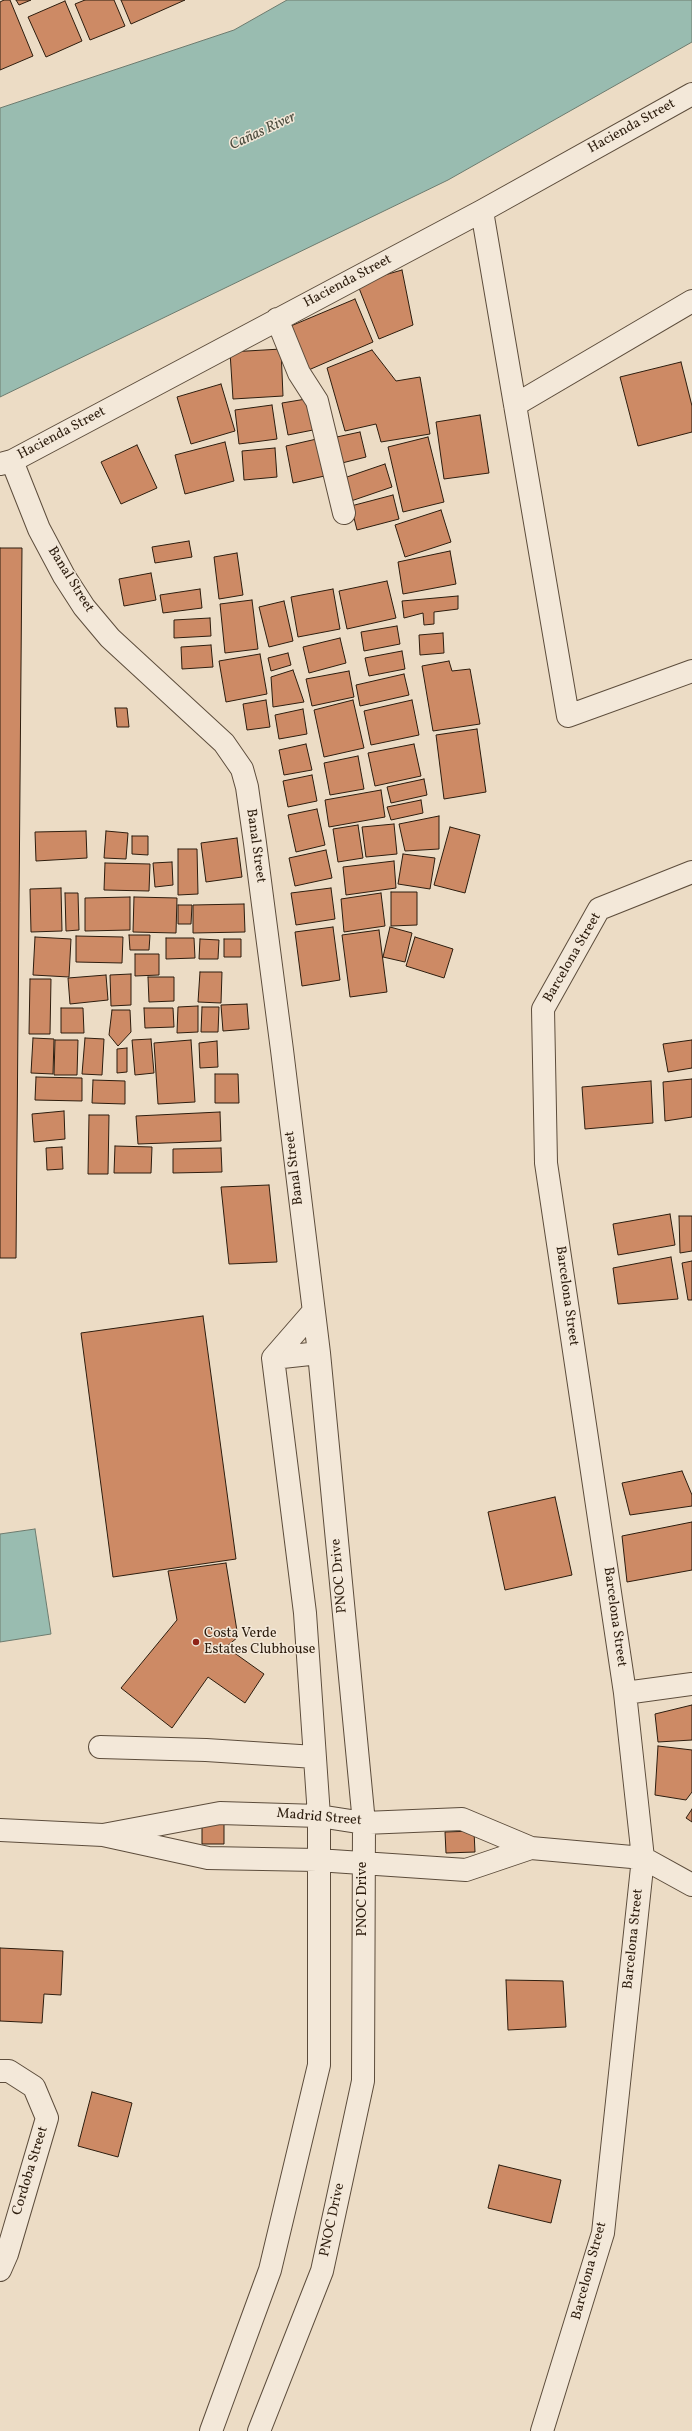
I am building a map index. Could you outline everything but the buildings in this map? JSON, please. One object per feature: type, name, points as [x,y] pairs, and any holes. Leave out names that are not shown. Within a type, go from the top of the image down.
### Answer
[{"type":"street","name":"Hacienda Street","points":[[6,462],[482,211],[692,94]]},
{"type":"street","points":[[482,211],[568,716],[692,672]]},
{"type":"street","points":[[515,405],[691,307]]},
{"type":"street","points":[[277,320],[300,373],[317,401],[344,513]]},
{"type":"street","name":"Banal Street","points":[[6,462],[64,576],[84,607],[115,643],[224,744],[242,769],[247,787],[255,842],[313,1312]]},
{"type":"street","name":"Barcelona Street","points":[[542,2431],[603,2233],[643,1858],[625,1693],[546,1163],[543,1009],[600,909],[692,872]]},
{"type":"street","points":[[211,2431],[270,2270],[319,2065],[317,1860],[319,1816],[305,1613],[273,1358],[313,1312]]},
{"type":"street","name":"PNOC Drive","points":[[259,2431],[322,2271],[363,2081],[364,1823],[319,1353],[313,1312]]},
{"type":"street","points":[[273,1358],[319,1353]]},
{"type":"street","points":[[625,1693],[692,1684]]},
{"type":"street","points":[[100,1748],[206,1750],[315,1757]]},
{"type":"street","name":"Madrid Street","points":[[103,1835],[220,1813],[319,1816],[364,1823],[462,1819],[531,1848],[643,1858],[692,1885]]},
{"type":"street","name":"Madrid Street","points":[[0,1830],[103,1835],[208,1858],[317,1860],[363,1865],[466,1870],[531,1848]]},
{"type":"street","name":"Cordoba Street","points":[[0,2071],[9,2071],[34,2087],[47,2118],[7,2254],[0,2270]]},
{"type":"water","name":"Cañas River","points":[[287,0],[692,0],[692,42],[448,180],[0,397],[0,108],[234,30]]},
{"type":"water","points":[[35,1529],[51,1634],[0,1642],[0,1534]]},
{"type":"place","name":"Costa Verde Estates Clubhouse","points":[[196,1642]]}]
